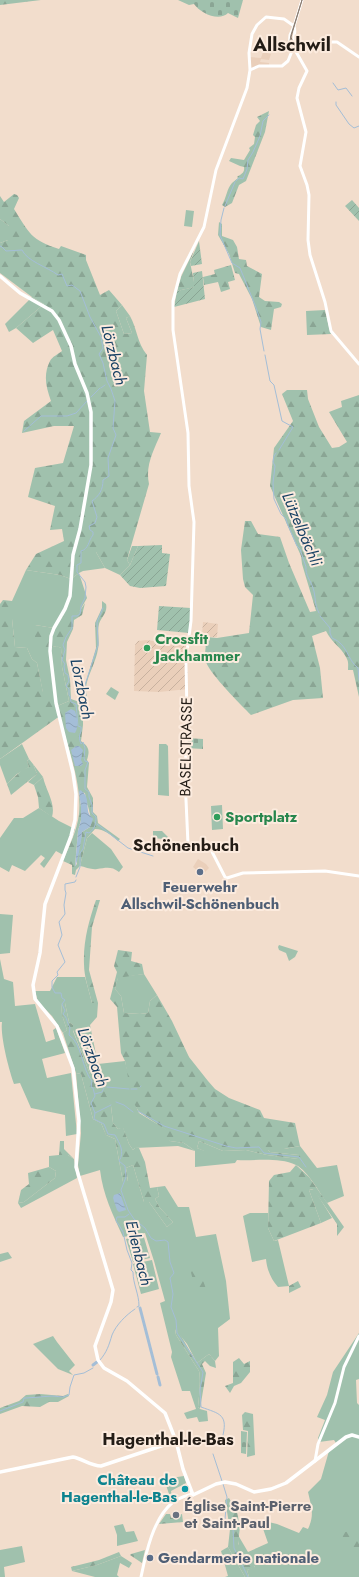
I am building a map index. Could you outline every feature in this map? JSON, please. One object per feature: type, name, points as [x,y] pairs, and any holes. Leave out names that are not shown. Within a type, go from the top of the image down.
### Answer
[{"type":"main road","points":[[0,276],[20,293],[52,311],[59,320],[71,346],[75,364],[87,393],[91,412],[91,464],[80,529],[73,555],[70,596],[51,636],[50,651],[50,663],[56,702],[73,773],[76,794],[75,820],[71,836],[45,904],[40,953],[33,985],[38,1003],[57,1026],[73,1068],[79,1121],[76,1167],[113,1290],[111,1302],[95,1346],[98,1360],[104,1368],[125,1379],[164,1412],[176,1441],[183,1469],[192,1494],[195,1495],[223,1483],[236,1484],[254,1492],[269,1490],[288,1481],[315,1462],[317,1457],[346,1437],[352,1435],[359,1437]]},
{"type":"main road","points":[[0,1472],[73,1458],[81,1459],[96,1466],[101,1466],[176,1441]]},
{"type":"street","points":[[302,0],[294,26],[291,30],[289,48],[294,50],[322,47],[332,42],[338,42],[359,57]]},
{"type":"street","name":"BASELSTRASSE","points":[[294,26],[284,19],[266,17],[260,22],[252,34],[249,53],[250,70],[245,95],[216,171],[204,227],[180,274],[173,301],[173,330],[188,433],[189,486],[194,522],[191,621],[187,647],[187,712],[184,778],[188,844],[190,846],[207,842],[225,877],[227,878],[243,873],[325,870],[359,876]]},
{"type":"street","points":[[294,26],[294,50],[307,71],[299,88],[297,98],[306,132],[300,166],[309,195],[308,240],[310,255],[325,302],[331,331],[359,364]]},
{"type":"street","points":[[250,70],[264,66],[282,66],[288,61],[294,50]]},
{"type":"street","points":[[317,1457],[317,1448],[335,1403],[344,1367],[359,1336]]},
{"type":"street","points":[[140,1577],[154,1530],[168,1507],[176,1500],[192,1494]]},
{"type":"shaded area","points":[[263,52],[271,54],[269,60],[261,59],[260,62],[269,63],[269,66],[250,70],[249,57],[261,58]]},
{"type":"shaded area","points":[[203,622],[218,624],[217,637],[202,635]]},
{"type":"shaded area","points":[[146,640],[188,646],[188,689],[159,692],[134,691],[135,645],[138,641]]},
{"type":"shaded area","points":[[198,859],[209,868],[204,873],[201,869],[199,872],[193,867]]},
{"type":"green space","points":[[0,0],[41,0],[0,5]]},
{"type":"green space","points":[[178,0],[243,0],[238,18],[228,13],[220,17],[210,15],[194,4],[189,5]]},
{"type":"green space","points":[[269,111],[265,132],[246,181],[239,185],[232,203],[225,207],[222,205],[229,188],[238,178],[237,177],[244,171],[244,167],[229,161],[231,158],[244,160],[250,150],[249,148],[254,144],[255,137],[253,135],[256,125],[260,121],[257,117]]},
{"type":"green space","points":[[14,194],[19,198],[14,209],[27,230],[36,239],[59,249],[61,246],[86,255],[86,260],[100,295],[109,290],[122,305],[116,311],[124,334],[132,333],[126,318],[130,316],[141,346],[147,355],[144,391],[150,432],[161,433],[149,464],[149,484],[127,560],[130,565],[120,575],[105,568],[96,552],[81,552],[79,573],[71,579],[60,575],[26,570],[36,554],[64,541],[62,529],[50,530],[55,506],[28,497],[35,468],[63,463],[74,426],[54,426],[22,433],[24,421],[51,401],[47,386],[46,371],[51,360],[62,351],[53,330],[33,343],[16,328],[44,304],[0,273],[0,243],[8,240],[4,231],[9,226],[0,219],[0,196],[4,202]]},
{"type":"green space","points":[[352,200],[359,208],[359,221],[345,206]]},
{"type":"green space","points":[[186,210],[194,211],[192,227],[184,226]]},
{"type":"green space","points":[[0,219],[9,226],[8,240],[0,243]]},
{"type":"green space","points":[[219,222],[222,224],[222,236],[233,240],[237,247],[239,259],[246,260],[247,266],[262,274],[259,297],[265,301],[279,302],[282,304],[281,307],[274,309],[271,330],[261,327],[252,299],[239,274],[235,273],[229,254],[218,235]]},
{"type":"green space","points":[[199,241],[202,264],[191,266],[190,262]]},
{"type":"green space","points":[[194,250],[190,262],[195,287],[177,291],[181,277]]},
{"type":"green space","points":[[231,265],[235,280],[228,282],[230,289],[221,292],[218,282],[204,285],[203,277],[215,274],[214,270]]},
{"type":"green space","points":[[202,271],[205,299],[174,307],[177,291],[194,287],[193,273]]},
{"type":"green space","points":[[32,297],[44,304],[16,328],[9,332],[5,324]]},
{"type":"green space","points":[[122,305],[130,316],[126,318],[132,333],[124,334],[116,311]]},
{"type":"green space","points":[[325,310],[331,334],[307,335],[306,311]]},
{"type":"green space","points":[[287,390],[307,390],[308,399],[319,427],[332,448],[339,447],[347,442],[329,412],[342,407],[341,401],[359,395],[359,697],[353,670],[348,670],[348,662],[346,657],[326,631],[312,636],[320,668],[323,698],[293,700],[251,715],[213,674],[206,662],[205,656],[207,637],[217,638],[249,633],[253,595],[245,587],[243,579],[241,550],[245,521],[251,521],[258,534],[280,537],[289,563],[310,612],[316,611],[301,556],[270,486],[274,448],[293,421],[282,394]]},
{"type":"green space","points":[[162,545],[162,553],[170,554],[166,586],[140,588],[130,586],[120,575],[130,565],[138,546]]},
{"type":"green space","points":[[132,546],[138,546],[130,565],[127,560]]},
{"type":"green space","points":[[80,552],[96,552],[105,568],[83,571],[79,573]]},
{"type":"green space","points":[[26,570],[60,575],[71,579],[79,573],[87,598],[79,612],[54,628],[35,625],[50,647],[57,646],[61,648],[62,667],[69,701],[55,707],[43,693],[37,663],[32,659],[27,648],[15,647],[12,601]]},
{"type":"green space","points":[[3,600],[12,601],[15,647],[27,648],[32,659],[37,663],[43,692],[53,693],[55,707],[69,701],[62,667],[61,648],[56,646],[39,651],[35,648],[35,625],[54,628],[64,614],[77,613],[81,610],[85,603],[82,615],[74,620],[73,629],[67,642],[66,660],[70,679],[71,699],[85,704],[83,710],[81,741],[86,745],[89,751],[87,760],[89,763],[87,787],[93,798],[93,812],[97,816],[98,823],[120,839],[118,841],[104,831],[95,829],[87,838],[80,866],[76,870],[75,875],[72,874],[72,865],[63,861],[78,820],[78,791],[74,766],[60,718],[57,718],[0,759],[0,604]],"holes":[[[79,792],[85,793],[91,823],[90,827],[82,832],[77,856],[77,864],[75,866],[78,831],[81,820]]]},
{"type":"green space","points":[[102,601],[106,604],[106,610],[99,624],[98,649],[86,684],[87,701],[85,702],[85,685],[96,648],[95,623],[102,608]]},
{"type":"green space","points":[[159,606],[191,608],[189,633],[157,630]]},
{"type":"green space","points":[[111,687],[119,692],[115,700],[106,694]]},
{"type":"green space","points":[[187,738],[203,739],[203,749],[186,748]]},
{"type":"green space","points":[[22,744],[29,759],[27,761],[29,767],[17,774],[7,784],[0,765],[0,759]]},
{"type":"green space","points":[[159,744],[166,744],[168,746],[169,796],[158,795]]},
{"type":"green space","points":[[29,759],[37,774],[11,795],[7,784],[22,770],[29,767],[27,761]]},
{"type":"green space","points":[[33,764],[43,777],[34,785],[28,782],[37,774]]},
{"type":"green space","points":[[43,777],[52,802],[52,817],[39,808],[38,797],[34,785]]},
{"type":"green space","name":"Sportplatz","points":[[222,805],[223,829],[212,830],[211,806]]},
{"type":"green space","points":[[39,808],[75,829],[65,856],[56,851],[44,868],[40,864],[45,858],[41,855],[25,871],[12,865],[9,872],[0,867],[0,838],[14,818],[23,818]]},
{"type":"green space","points":[[153,831],[162,831],[175,844],[173,852],[163,839],[153,838]]},
{"type":"green space","points":[[92,833],[111,849],[123,867],[119,872],[111,868],[93,869],[80,866],[87,838]]},
{"type":"green space","points":[[96,900],[100,900],[92,927],[89,970],[98,1003],[92,1003],[84,969],[84,948],[91,915]]},
{"type":"green space","points":[[0,914],[13,915],[10,953],[0,954]]},
{"type":"green space","points":[[279,945],[298,951],[295,957],[289,961],[286,953],[279,950]]},
{"type":"green space","points":[[118,950],[132,952],[131,961],[142,964],[144,974],[118,978],[115,989],[121,996],[124,1013],[148,1013],[150,1001],[157,995],[172,1021],[189,1057],[215,1089],[229,1098],[260,1110],[264,1118],[295,1123],[300,1146],[268,1150],[270,1152],[299,1155],[308,1167],[305,1168],[298,1159],[267,1155],[246,1150],[223,1151],[199,1141],[197,1148],[205,1151],[195,1151],[184,1143],[170,1141],[163,1133],[166,1130],[139,1112],[132,1100],[125,1061],[121,1053],[117,1007],[110,999],[117,972],[114,966]]},
{"type":"green space","points":[[0,959],[4,979],[13,982],[15,1006],[35,1004],[46,1042],[55,1039],[53,1030],[56,1028],[65,1053],[42,1059],[47,1078],[71,1073],[77,1134],[66,1136],[65,1115],[31,1108],[20,1083],[14,1084],[7,1062],[2,1022],[0,1022]]},
{"type":"green space","points":[[144,974],[157,995],[150,1001],[148,1013],[124,1013],[121,996],[115,989],[118,977]]},
{"type":"green space","points":[[57,977],[85,977],[92,1003],[98,1003],[97,1017],[90,1025],[98,1064],[125,1061],[139,1113],[167,1130],[170,1141],[184,1143],[195,1151],[178,1146],[135,1148],[133,1150],[123,1128],[118,1129],[113,1123],[111,1106],[90,1074],[73,1030],[73,1025],[69,1022],[65,1003],[61,1003],[62,1015],[67,1030],[63,1033],[52,1016],[38,1002],[35,991],[50,991]]},
{"type":"green space","points":[[61,1003],[65,1003],[69,1022],[73,1025],[73,1031],[90,1074],[96,1073],[111,1106],[113,1123],[118,1129],[123,1127],[129,1144],[133,1150],[135,1148],[139,1148],[145,1162],[150,1188],[157,1187],[159,1196],[155,1199],[160,1208],[173,1222],[167,1227],[149,1202],[144,1202],[133,1165],[126,1168],[128,1182],[123,1182],[115,1139],[106,1135],[101,1123],[93,1119],[81,1074],[76,1073],[63,1033],[67,1030],[62,1015]]},
{"type":"green space","points":[[76,1073],[81,1074],[93,1119],[101,1123],[106,1135],[115,1139],[123,1182],[128,1181],[126,1168],[133,1165],[144,1202],[149,1202],[167,1227],[173,1222],[160,1208],[155,1199],[159,1196],[157,1187],[165,1186],[178,1207],[189,1207],[196,1237],[216,1234],[226,1281],[230,1319],[218,1328],[219,1356],[215,1361],[209,1354],[197,1363],[187,1344],[175,1329],[176,1335],[199,1371],[200,1383],[198,1407],[207,1411],[208,1421],[199,1422],[197,1417],[187,1419],[184,1413],[196,1409],[190,1391],[182,1391],[171,1357],[172,1352],[160,1303],[165,1301],[145,1233],[123,1237],[106,1196],[100,1170],[80,1176],[78,1165],[81,1133]]},
{"type":"green space","points":[[60,1141],[64,1141],[64,1149],[74,1159],[68,1155],[59,1155]]},
{"type":"green space","points":[[199,1141],[223,1151],[246,1150],[267,1155],[298,1159],[299,1155],[270,1152],[267,1149],[284,1149],[300,1146],[317,1168],[337,1165],[344,1196],[327,1203],[305,1172],[296,1165],[275,1160],[237,1160],[235,1163],[195,1167],[195,1151],[204,1151],[197,1148]]},
{"type":"green space","points":[[68,1155],[74,1159],[77,1178],[21,1208],[18,1203],[24,1202],[55,1178],[56,1171],[49,1167],[49,1156]]},
{"type":"green space","points":[[296,1165],[309,1177],[344,1227],[337,1236],[337,1224],[313,1189],[309,1190],[321,1223],[274,1241],[268,1228],[269,1181],[274,1175],[290,1172]]},
{"type":"green space","points":[[49,1167],[56,1171],[55,1178],[24,1202],[18,1203],[21,1190],[29,1184],[28,1173]]},
{"type":"green space","points":[[314,1189],[332,1218],[321,1223],[309,1190]]},
{"type":"green space","points":[[250,1213],[268,1213],[268,1228],[274,1241],[278,1240],[289,1286],[278,1287],[273,1281],[267,1267],[266,1259],[252,1262],[243,1216]]},
{"type":"green space","points":[[143,1234],[150,1258],[133,1262],[126,1239]]},
{"type":"green space","points":[[8,1252],[12,1258],[0,1262],[0,1254]]},
{"type":"green space","points":[[196,1259],[207,1292],[197,1295],[189,1265]]},
{"type":"green space","points":[[152,1260],[159,1289],[141,1294],[133,1264]]},
{"type":"green space","points":[[298,1281],[301,1287],[289,1293],[289,1286]]},
{"type":"green space","points":[[175,1328],[197,1363],[209,1354],[215,1361],[216,1368],[210,1366],[205,1361],[202,1364],[206,1373],[200,1409],[198,1407],[200,1374],[176,1335]]},
{"type":"green space","points":[[359,1333],[359,1379],[356,1380],[357,1403],[359,1405],[359,1577],[249,1577],[247,1570],[255,1567],[242,1554],[238,1535],[248,1552],[268,1543],[260,1520],[277,1524],[299,1533],[303,1527],[308,1529],[312,1514],[308,1492],[321,1479],[329,1451],[336,1443],[334,1440],[319,1442],[318,1438],[325,1420],[317,1417],[327,1395],[333,1372]]},
{"type":"green space","points":[[53,1336],[75,1365],[69,1371],[73,1375],[58,1369],[33,1344]]},
{"type":"green space","points":[[239,1358],[244,1364],[250,1361],[250,1372],[241,1383],[234,1386],[230,1393],[225,1386],[233,1383],[233,1362]]},
{"type":"green space","points":[[40,1394],[63,1396],[68,1394],[69,1396],[58,1402],[49,1402],[40,1407],[22,1406],[0,1414],[0,1408],[19,1401],[26,1395]]},
{"type":"green space","points":[[245,1412],[253,1414],[255,1455],[247,1457],[248,1431],[243,1430],[242,1415]]},
{"type":"green space","points":[[241,1431],[247,1432],[246,1454],[241,1453]]},
{"type":"green space","points":[[184,1476],[186,1483],[171,1491],[172,1497],[170,1497],[164,1479]]},
{"type":"green space","points":[[229,1498],[237,1512],[240,1527],[238,1543],[246,1561],[252,1563],[255,1568],[247,1570],[249,1577],[245,1577],[228,1547],[230,1529],[225,1500]]},
{"type":"green space","points":[[166,1514],[170,1514],[171,1518],[182,1514],[183,1522],[159,1524]]},
{"type":"green space","points":[[123,1524],[126,1532],[134,1531],[138,1541],[117,1546],[117,1535],[114,1526]]},
{"type":"green space","points":[[331,1529],[342,1529],[345,1532],[359,1530],[359,1549],[344,1549],[342,1533],[331,1531]]},
{"type":"green space","points":[[22,1546],[25,1562],[4,1567],[5,1577],[0,1577],[0,1550]]},
{"type":"green space","points":[[228,1547],[245,1577],[225,1577],[228,1576],[221,1551]]},
{"type":"green space","points":[[145,1550],[142,1563],[130,1555],[131,1554]]},
{"type":"green space","points":[[119,1552],[121,1556],[97,1565],[72,1571],[71,1567],[99,1560]]},
{"type":"green space","points":[[121,1556],[132,1563],[129,1568],[120,1563],[117,1575],[119,1577],[95,1577],[72,1571],[97,1565]]},
{"type":"water","points":[[71,709],[75,711],[77,719],[77,728],[75,733],[69,732],[66,728],[65,713]]},
{"type":"water","points":[[76,746],[79,746],[83,750],[81,760],[83,764],[81,766],[75,766],[71,750]]},
{"type":"water","points":[[80,790],[85,795],[89,814],[93,819],[90,827],[82,832],[75,867],[78,831],[81,820]]},
{"type":"water","points":[[120,1193],[126,1210],[119,1212],[113,1198],[114,1195]]},
{"type":"waterway","points":[[333,83],[338,90],[346,88],[352,96]]},
{"type":"waterway","points":[[336,102],[336,105],[349,124],[354,128],[359,126]]},
{"type":"waterway","name":"Lützelbächli","points":[[236,181],[239,178],[243,179],[247,169],[248,160],[260,136],[263,121],[269,115]]},
{"type":"waterway","name":"Lützelbächli","points":[[225,206],[235,182]]},
{"type":"waterway","name":"Lützelbächli","points":[[224,208],[221,220],[220,235],[232,263],[240,268],[255,305],[261,322],[260,329],[264,351]]},
{"type":"waterway","name":"Lörzbach","points":[[0,246],[6,251],[22,250],[33,261],[58,275],[62,274],[67,286],[72,285],[80,291],[90,317],[101,337],[103,348],[99,354],[115,401],[113,428],[116,435],[108,458],[109,476],[103,480],[100,492],[92,501],[97,517],[95,523],[89,526],[90,530],[93,532],[93,535],[87,547],[81,551],[81,563],[77,565],[77,572],[85,582],[85,598],[81,606],[80,614],[77,616],[72,616],[72,628],[63,645],[65,650],[62,660],[65,664],[65,673],[68,675],[69,681],[66,686],[69,689],[71,702],[76,704],[78,726],[81,727],[80,741],[81,744],[83,742],[85,748],[84,758],[85,761],[88,762],[85,770],[85,789],[89,792],[92,813],[96,817],[93,830],[89,833],[86,832],[83,849],[80,853],[80,867],[76,877]]},
{"type":"waterway","name":"Lützelbächli","points":[[265,355],[270,381],[274,385],[282,421],[293,427],[279,450]]},
{"type":"waterway","points":[[101,388],[105,385]]},
{"type":"waterway","points":[[91,397],[100,388]]},
{"type":"waterway","points":[[24,431],[41,416],[67,416],[76,413],[87,401]]},
{"type":"waterway","name":"Lützelbächli","points":[[276,453],[273,462],[275,466],[273,483],[274,499],[281,514],[286,519],[297,546],[300,549],[307,575],[314,591],[316,606],[319,613]]},
{"type":"waterway","points":[[86,698],[85,685],[98,645],[97,622],[103,608]]},
{"type":"waterway","name":"Lützelbächli","points":[[320,616],[330,628],[332,638],[341,644],[354,665],[358,668],[359,680]]},
{"type":"waterway","points":[[97,824],[128,848],[153,856]]},
{"type":"waterway","name":"Lörzbach","points":[[76,880],[75,882],[65,884],[65,914],[59,922],[62,935],[58,945],[65,962],[57,972],[58,975],[52,981],[52,987],[55,993],[61,993],[62,998],[65,1000],[62,1004],[65,1011],[63,1014],[66,1017],[70,1027],[69,1035],[77,1044],[86,1070],[92,1081],[91,1087],[93,1088],[95,1096],[91,1103],[95,1113],[94,1119],[104,1124],[108,1134],[115,1135],[120,1145],[122,1154],[119,1161],[125,1166],[126,1177],[121,1190],[128,1210],[134,1219],[145,1228],[151,1238],[156,1241],[165,1240],[168,1242],[170,1262],[174,1273],[170,1278],[173,1294],[171,1307],[176,1320],[177,1333],[203,1372],[200,1390],[201,1407],[213,1411],[221,1416],[224,1424],[222,1439]]},
{"type":"waterway","points":[[107,1087],[129,1089]]},
{"type":"waterway","points":[[95,1094],[102,1092],[104,1088]]},
{"type":"waterway","points":[[131,1089],[137,1089]]},
{"type":"waterway","points":[[116,1102],[124,1105],[133,1112]]},
{"type":"waterway","points":[[95,1113],[111,1105]]},
{"type":"waterway","points":[[138,1111],[164,1126],[226,1146],[236,1148],[259,1147],[264,1153],[299,1157],[306,1167]]},
{"type":"waterway","name":"Erlenbach","points":[[129,1214],[125,1217],[117,1217],[116,1221],[123,1232],[132,1263],[131,1270],[133,1272],[139,1302],[139,1306],[137,1307]]},
{"type":"waterway","points":[[140,1308],[157,1374]]},
{"type":"waterway","name":"Erlenbach","points":[[100,1360],[106,1351],[116,1328],[125,1317],[135,1309]]},
{"type":"waterway","name":"Erlenbach","points":[[93,1365],[97,1362]]},
{"type":"waterway","name":"Erlenbach","points":[[0,1411],[23,1402],[24,1398],[52,1396],[63,1397],[69,1395],[74,1375],[84,1373],[93,1368]]},
{"type":"waterway","points":[[158,1377],[160,1385]]},
{"type":"waterway","points":[[213,1454],[222,1481]]},
{"type":"waterway","points":[[223,1484],[227,1497],[225,1519],[233,1529],[234,1548],[248,1577]]},
{"type":"tram line","points":[[302,0],[291,37],[295,49],[291,51],[289,47],[291,35],[302,0]]},
{"type":"place","name":"Crossfit Jackhammer","points":[[147,648]]},
{"type":"place","name":"Sportplatz","points":[[217,817]]},
{"type":"place","name":"Feuerwehr Allschwil-Schönenbuch","points":[[200,872]]},
{"type":"place","name":"Château de Hagenthal-le-Bas","points":[[185,1489]]},
{"type":"place","name":"Église Saint-Pierre et Saint-Paul","points":[[176,1515]]},
{"type":"place","name":"Gendarmerie nationale","points":[[150,1558]]},
{"type":"district","name":"Allschwil","points":[[292,44]]},
{"type":"district","name":"Schönenbuch","points":[[186,845]]},
{"type":"district","name":"Hagenthal-le-Bas","points":[[168,1439]]}]
